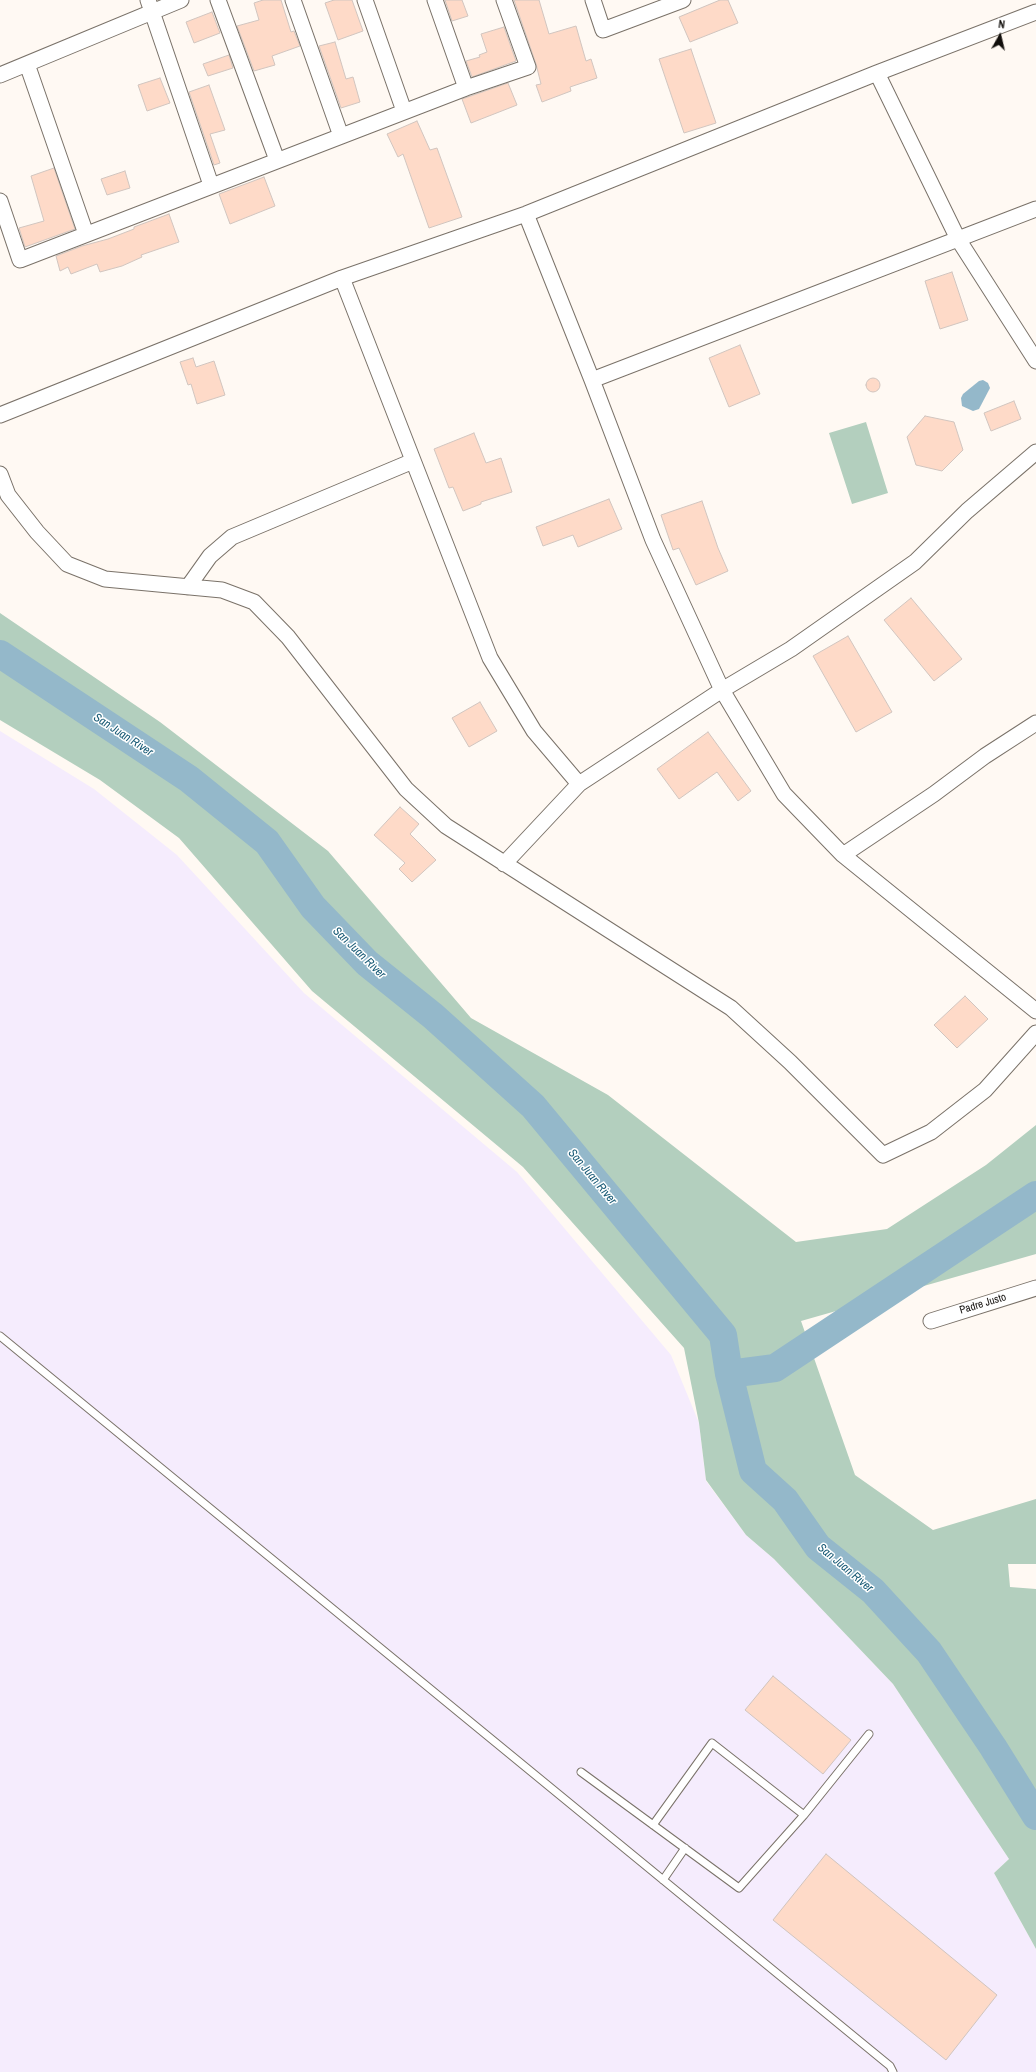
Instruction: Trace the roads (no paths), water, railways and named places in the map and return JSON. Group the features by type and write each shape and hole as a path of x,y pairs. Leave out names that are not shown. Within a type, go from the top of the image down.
{"street":[{"path":"0,75 27,64 150,6 181,0"},
{"path":"218,0 277,160"},
{"path":"293,0 341,136"},
{"path":"364,0 404,111"},
{"path":"435,0 466,88"},
{"path":"0,201 20,260 404,111 528,67 504,0"},
{"path":"593,0 603,30 683,0"},
{"path":"150,6 211,185"},
{"path":"0,415 342,278 526,214 877,73 1036,12"},
{"path":"27,64 86,234"},
{"path":"877,73 958,239 1036,361"},
{"path":"592,380 1036,209"},
{"path":"526,214 592,380 653,540 722,690 784,794 843,855 1036,1011"},
{"path":"342,278 490,658 534,731 579,784"},
{"path":"504,864 579,784 722,690 791,649 915,562 967,511 1036,452"},
{"path":"188,587 210,556 232,537 413,461"},
{"path":"0,474 8,495 37,532 67,564 105,579 222,590 254,602 288,637 406,789 446,826 731,1008 790,1062 883,1155 930,1132 985,1090 1036,1033"},
{"path":"843,855 934,794 985,756 1036,723"},
{"name":"Padre Justo","path":"931,1321 1036,1288"}],"lane":[{"path":"0,1336 890,2066 893,2072"},
{"path":"581,1772 739,1888 804,1815 869,1734"},
{"path":"653,1825 712,1743 804,1815"},
{"path":"663,1880 685,1848"}],"water":[{"path":"983,380 988,383 990,388 979,409 973,411 962,406 961,398 963,394 979,381"}],"waterway":[{"name":"San Juan River","path":"0,654 189,779 267,842 313,907 367,963 433,1016 533,1106 723,1335 729,1374 753,1471 785,1500 818,1547 873,1591 929,1652 993,1747 1036,1816"},
{"path":"729,1374 775,1368 1036,1195"}]}
